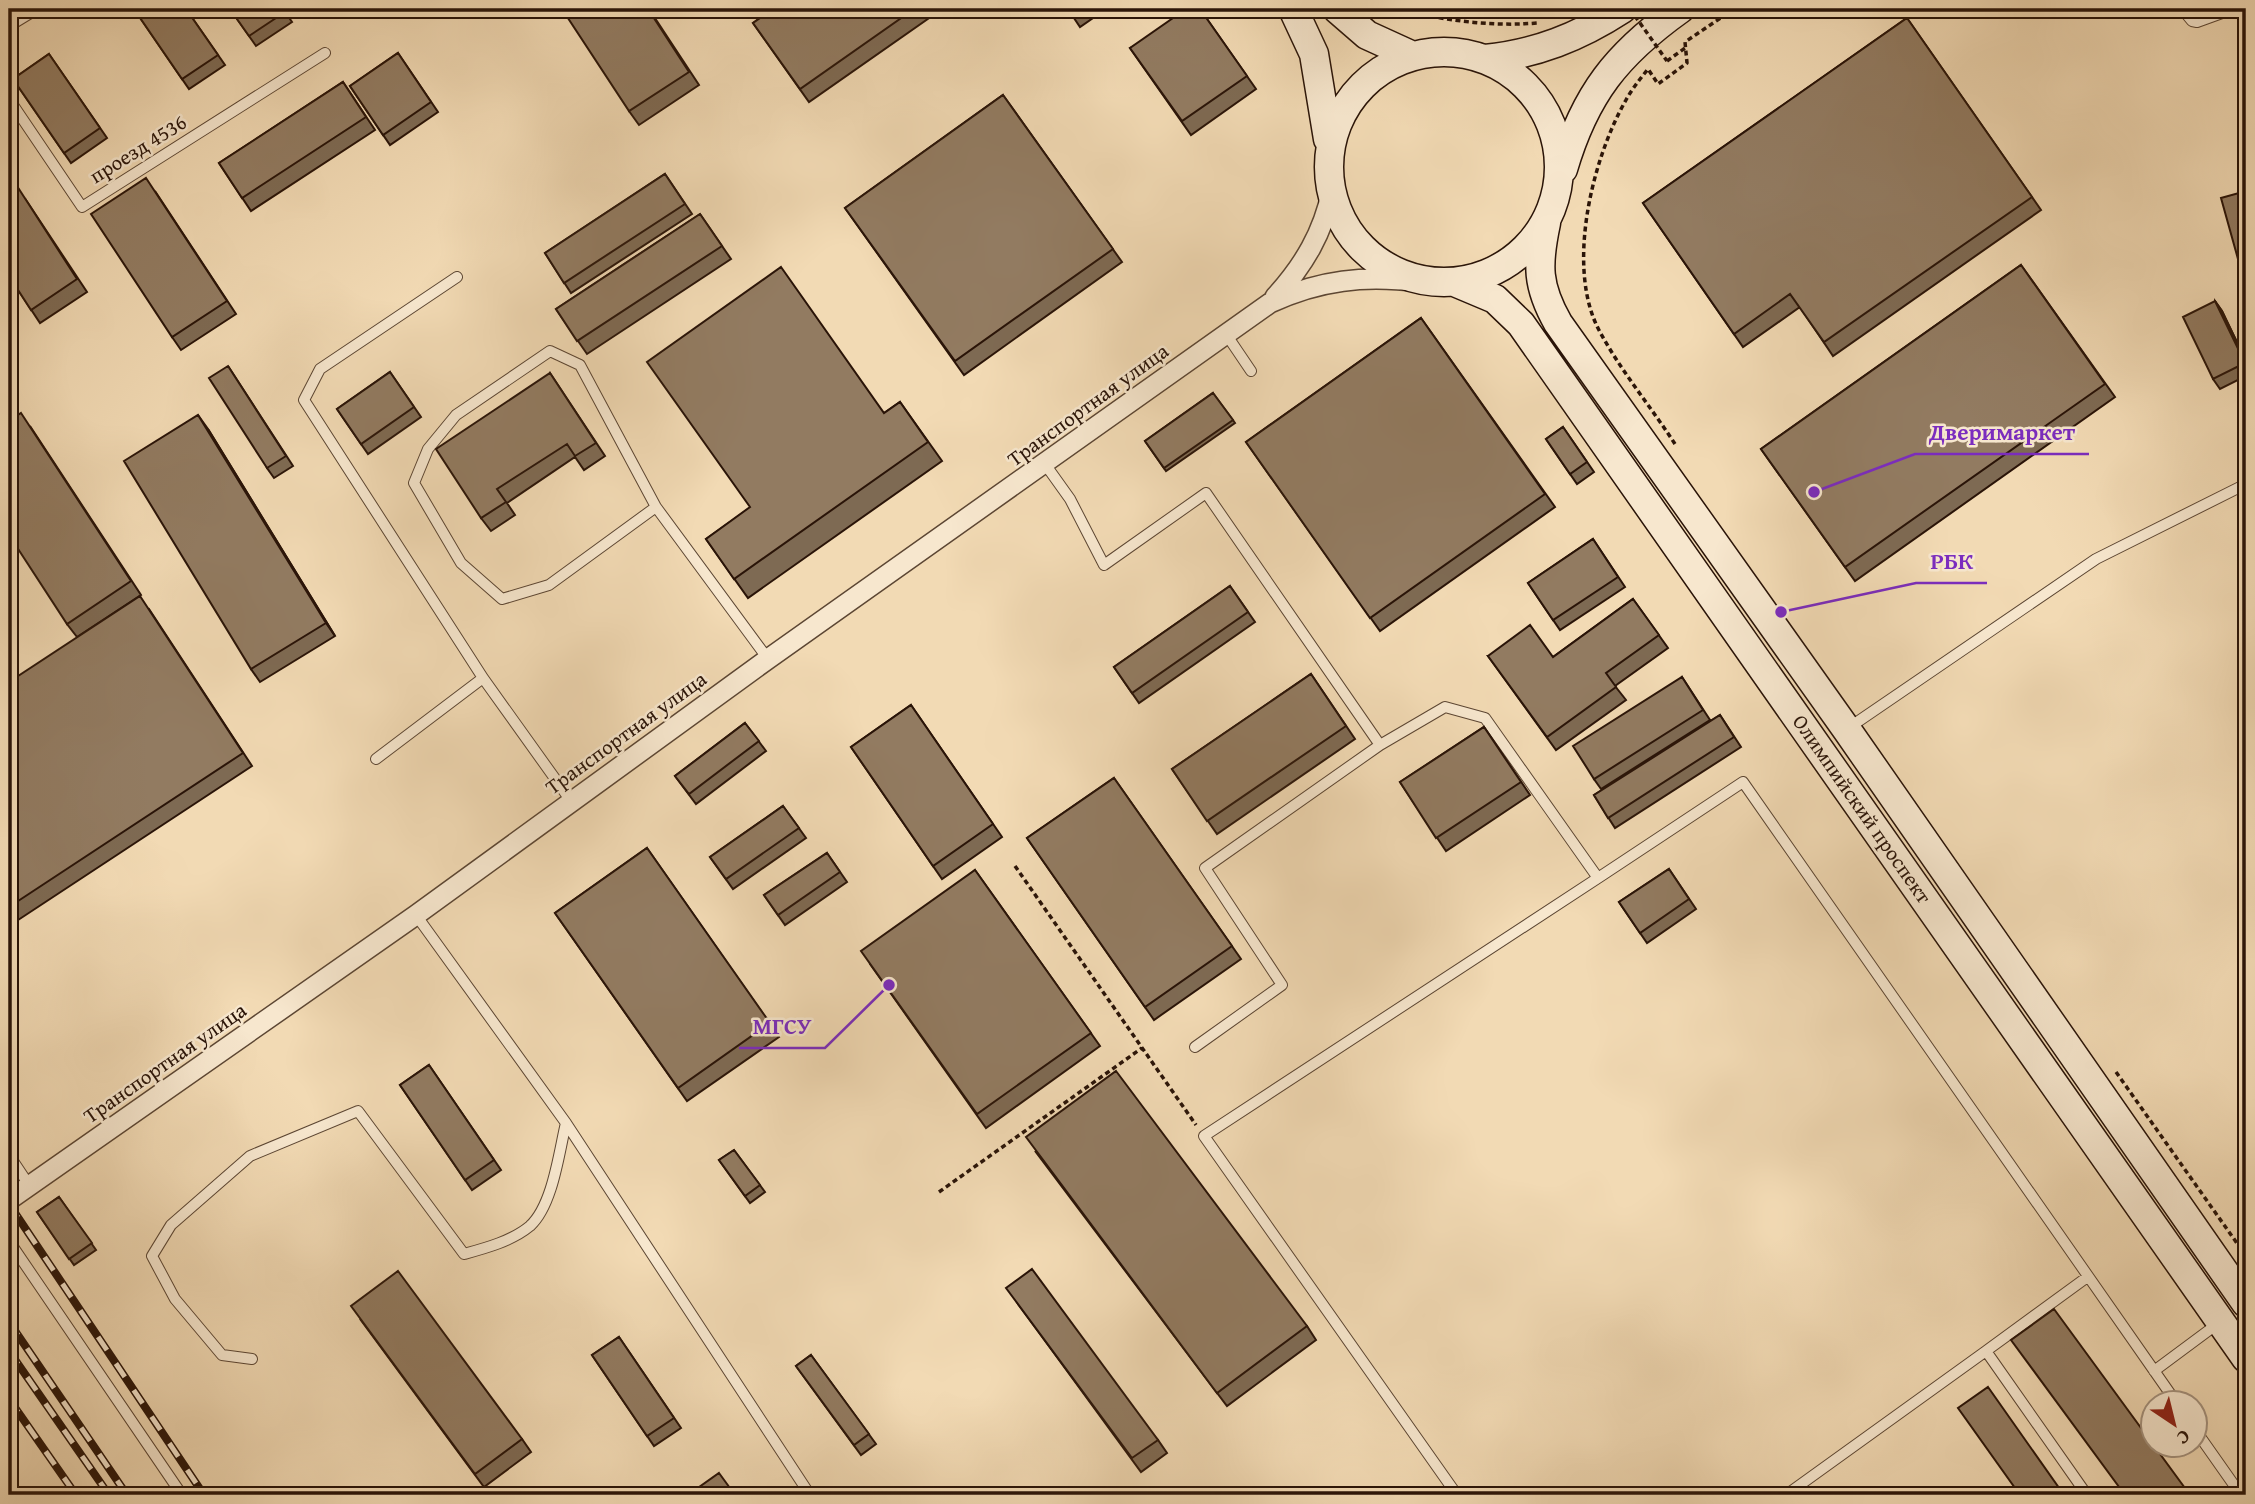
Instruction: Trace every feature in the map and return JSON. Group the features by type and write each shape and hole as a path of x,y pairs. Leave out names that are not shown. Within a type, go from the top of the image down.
{"main road":[{"path":"1293,9 1314,54 1328,146 1327,164 1332,190 1341,212 1362,243 1387,268 1419,282 1457,283 1508,261 1524,250 1546,223 1582,115 1616,63 1633,44 1680,9"},
{"path":"1337,9 1367,35 1413,56"},
{"path":"1485,59 1541,50 1597,25 1622,9"},
{"path":"1328,146 1337,118 1360,88 1376,75 1413,56 1435,51 1453,51 1485,59 1510,75 1536,100 1555,134 1561,175"},
{"name":"Олимпийский проспект","path":"1546,223 1539,272 1546,303 1558,323 1847,730 2246,1303"},
{"name":"Олимпийский проспект","path":"1457,283 1495,299 1521,324 2246,1358"}],"street":[{"name":"Транспортная улица","path":"1270,303 1303,264 1315,243 1332,190"},
{"name":"Транспортная улица","path":"9,1200 416,915 768,659 1270,303 1316,284 1346,279 1378,277 1419,282"}],"lane":[{"path":"9,26 37,9"},
{"path":"2182,9 2192,21 2197,22 2233,9"},
{"name":"проезд 4536","path":"9,99 82,207 325,53"},
{"path":"457,277 320,369 304,400 483,678 571,801"},
{"path":"1226,334 1251,371"},
{"path":"656,507 549,585 502,599 461,563 414,483 428,449 456,415 550,351 580,365 656,507 768,659"},
{"path":"1045,464 1070,499 1104,565 1206,493 1380,746"},
{"path":"1847,730 2096,559 2246,484"},
{"path":"376,759 483,678"},
{"path":"1195,1047 1282,985 1205,868 1380,746 1445,706 1485,718 1598,878"},
{"path":"1457,1495 1204,1136 1743,782 2166,1388"},
{"path":"416,915 566,1123 810,1495"},
{"path":"252,1359 222,1355 175,1298 152,1256 170,1225 250,1156 358,1111 464,1254 496,1245 531,1225 551,1188 566,1123"},
{"path":"9,1155 29,1185"},
{"path":"9,1241 182,1495"},
{"path":"1786,1495 2087,1278"},
{"path":"2154,1371 2220,1322"},
{"path":"1986,1351 2087,1495"},
{"path":"2210,1451 2241,1495"}],"path":[{"path":"1397,9 1444,20 1508,25 1541,22"},
{"path":"1630,9 1667,61 1686,47"},
{"path":"1606,145 1626,99 1648,69 1658,84 1687,63 1685,42 1734,9"},
{"path":"1015,866 1204,1136"},
{"path":"939,1192 1142,1048"}],"building":[{"path":"134,9 186,9 218,55 182,79"},
{"path":"230,9 283,9 285,12 249,36"},
{"path":"562,9 648,9 689,72 629,111"},
{"path":"773,9 914,9 800,89 753,23"},
{"path":"1068,9 1085,9 1073,17"},
{"path":"1186,9 1200,9 1247,76 1182,121 1130,48"},
{"path":"1907,18 2032,197 1824,342 1790,294 1734,334 1643,203"},
{"path":"398,53 431,102 383,135 350,86"},
{"path":"49,54 100,128 64,153 13,79"},
{"path":"343,82 366,117 242,198 219,163"},
{"path":"1003,95 1113,249 955,361 845,208"},
{"path":"665,174 685,204 564,283 545,253"},
{"path":"146,178 227,301 172,337 91,214"},
{"path":"17,186 77,279 31,310 9,276 9,192"},
{"path":"2246,191 2246,257 2238,259 2221,198"},
{"path":"700,214 722,246 577,341 556,309"},
{"path":"2021,265 2105,384 1845,567 1761,449"},
{"path":"781,267 884,413 900,402 928,442 734,579 706,539 750,507 647,362"},
{"path":"2215,301 2245,363 2213,379 2183,317"},
{"path":"1421,318 1545,494 1370,618 1246,442"},
{"path":"228,366 286,456 267,468 209,378"},
{"path":"390,372 414,407 361,444 337,409"},
{"path":"550,373 596,443 575,456 567,444 497,489 506,502 481,518 436,449"},
{"path":"1213,393 1233,420 1164,468 1145,441"},
{"path":"21,413 131,581 67,624 9,535 9,421"},
{"path":"198,415 326,623 251,669 124,461"},
{"path":"1563,427 1587,462 1570,474 1546,439"},
{"path":"1593,539 1618,577 1553,620 1528,583"},
{"path":"1230,586 1248,612 1132,693 1114,667"},
{"path":"140,596 243,753 9,907 9,682"},
{"path":"1633,599 1659,635 1606,673 1616,687 1547,737 1488,656 1530,625 1553,657"},
{"path":"1311,674 1346,726 1207,821 1172,769"},
{"path":"1682,677 1703,710 1594,779 1573,746"},
{"path":"911,705 993,824 933,866 851,747"},
{"path":"1720,715 1734,737 1608,818 1594,795"},
{"path":"745,723 759,741 689,794 675,776"},
{"path":"1484,727 1521,782 1436,838 1400,782"},
{"path":"1114,778 1232,946 1145,1007 1027,838"},
{"path":"783,806 799,828 726,879 710,857"},
{"path":"647,848 770,1023 678,1088 555,913"},
{"path":"827,853 840,872 778,915 764,895"},
{"path":"1669,869 1689,899 1640,933 1619,902"},
{"path":"975,870 1091,1033 977,1114 861,951"},
{"path":"429,1065 494,1160 465,1180 400,1085"},
{"path":"1116,1071 1307,1326 1217,1393 1026,1137"},
{"path":"734,1150 760,1185 745,1196 719,1160"},
{"path":"59,1197 92,1243 69,1259 37,1212"},
{"path":"1032,1269 1158,1440 1132,1458 1006,1288"},
{"path":"398,1271 522,1439 475,1474 351,1306"},
{"path":"2054,1309 2140,1427 2140,1458 2163,1458 2190,1495 2125,1495 2011,1340"},
{"path":"619,1337 674,1418 647,1436 592,1355"},
{"path":"811,1355 869,1434 854,1445 796,1366"},
{"path":"1988,1387 2064,1495 2020,1495 1958,1408"},
{"path":"719,1473 735,1495 699,1495 695,1490"}],"railway":[{"path":"9,1204 204,1495"},
{"path":"9,1322 127,1495"},
{"path":"9,1351 109,1495"},
{"path":"9,1399 76,1495"}],"place":[{"name":"Дверимаркет","path":"1814,492"},
{"name":"РБК","path":"1781,612"},
{"name":"МГСУ","path":"889,985"}]}
